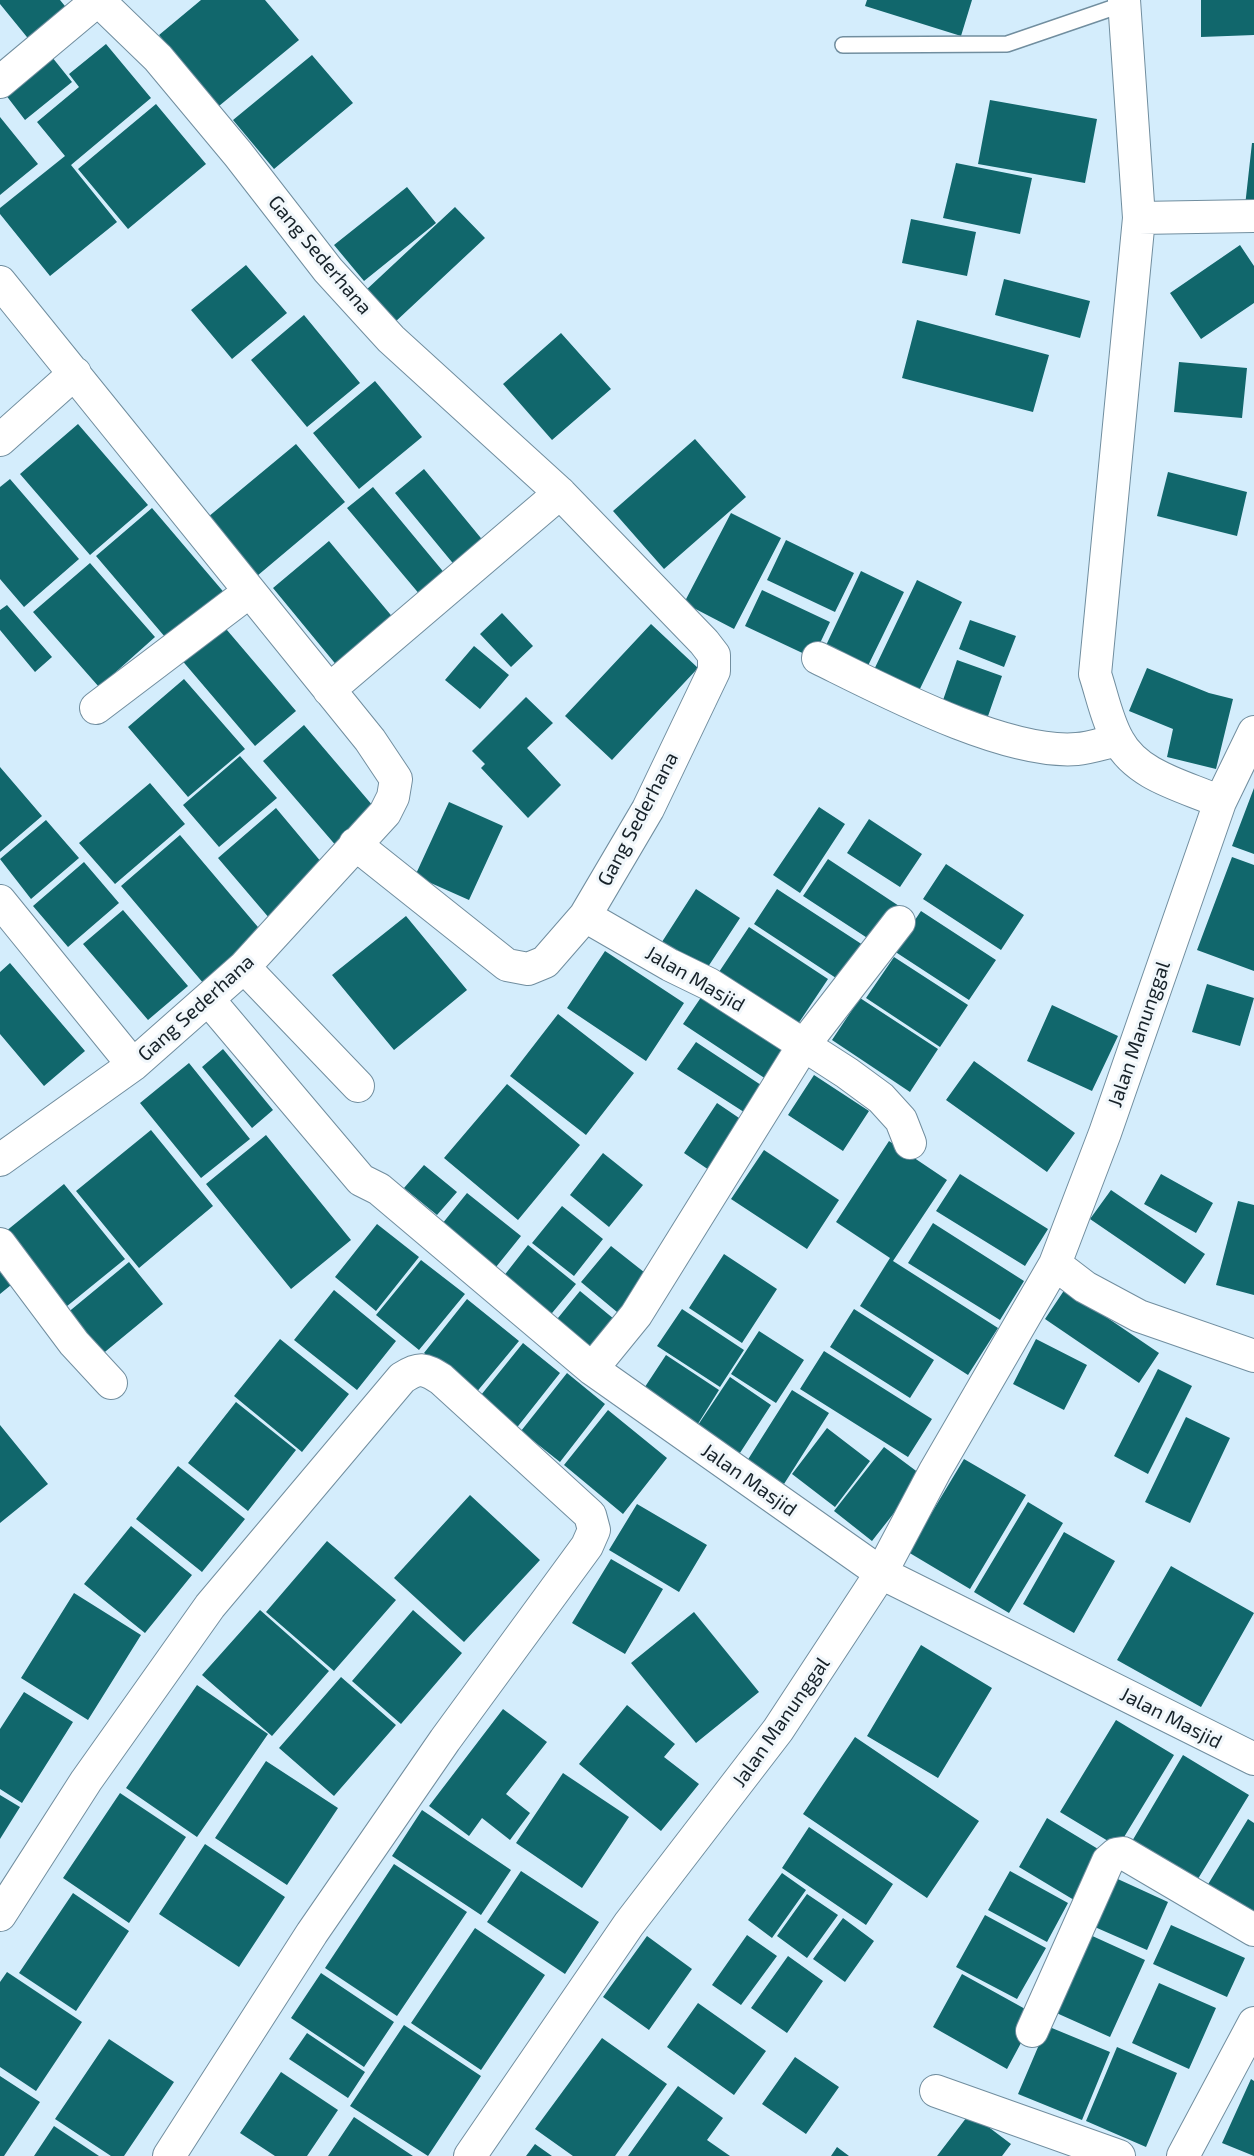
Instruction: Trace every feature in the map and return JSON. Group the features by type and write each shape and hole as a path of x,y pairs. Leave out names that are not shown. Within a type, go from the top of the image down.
{"street":[{"name":"Gang Sederhana","path":"0,82 98,0 158,58 238,154 328,270 391,339 560,493 714,655 714,671 648,809 585,916 545,962 528,969 507,965 356,844"},
{"path":"1124,2 1139,218 1095,674 1118,740 1131,757 1156,776 1220,802"},
{"path":"1139,218 1254,216"},
{"name":"Gang Sederhana","path":"0,282 370,740 396,779 393,797 385,813 244,967 133,1065 0,1160"},
{"path":"0,440 75,373"},
{"path":"330,690 560,493"},
{"path":"96,708 249,592"},
{"path":"818,658 987,734 1034,745 1076,749 1118,740"},
{"name":"Jalan Manunggal","path":"470,2156 629,1924 778,1730 881,1573 935,1471 1055,1264 1105,1133 1220,802 1254,732"},
{"name":"Gang Sederhana","path":"0,902 133,1065"},
{"name":"Jalan Masjid","path":"585,916 670,965 709,984 881,1098 901,1120 910,1143"},
{"path":"592,1369 636,1315 803,1046 899,922"},
{"path":"244,967 358,1086"},
{"name":"Jalan Masjid","path":"208,999 360,1180 379,1190 592,1369 881,1573 1254,1759"},
{"path":"0,1244 74,1343 111,1383"},
{"path":"1055,1264 1085,1287 1139,1316 1254,1356"},
{"path":"0,1916 86,1781 210,1606 402,1378 416,1368 426,1370 441,1379 590,1515 594,1530 587,1546 445,1740 312,1933 169,2156"},
{"path":"1032,2031 1108,1861 1116,1854 1123,1853 1254,1930"},
{"path":"1183,2156 1254,2023"},
{"path":"936,2091 1119,2156"}],"lane":[{"path":"843,45 1007,45 1124,2"}],"building":[{"path":"0,0 60,0 69,11 31,42 0,4"},
{"path":"201,0 265,0 299,40 219,106 159,35"},
{"path":"867,0 972,0 961,36 865,6"},
{"path":"1201,0 1254,0 1254,35 1201,37"},
{"path":"106,44 151,98 71,165 117,222 50,276 0,214 0,208 65,156 37,122 79,87 69,74"},
{"path":"48,52 72,82 25,120 2,90"},
{"path":"312,55 353,103 274,169 233,120"},
{"path":"990,100 1097,119 1085,183 978,164"},
{"path":"156,104 206,164 128,229 78,169"},
{"path":"0,117 38,164 0,195"},
{"path":"1252,143 1254,143 1254,207 1245,206"},
{"path":"956,163 1032,178 1020,234 943,218"},
{"path":"407,187 436,223 364,281 334,245"},
{"path":"455,207 485,238 394,323 365,291"},
{"path":"911,219 976,232 967,276 902,263"},
{"path":"1240,245 1254,266 1254,303 1201,339 1170,293"},
{"path":"246,265 287,313 232,359 191,310"},
{"path":"1004,279 1090,301 1080,338 995,315"},
{"path":"304,315 360,383 307,427 251,360"},
{"path":"917,320 1049,355 1033,412 902,378"},
{"path":"561,333 611,389 552,440 503,384"},
{"path":"1179,362 1247,368 1242,418 1174,412"},
{"path":"375,381 422,437 359,489 313,433"},
{"path":"78,424 148,505 90,555 20,474"},
{"path":"695,439 746,497 664,569 613,511"},
{"path":"296,444 345,502 257,576 208,517"},
{"path":"424,469 485,543 456,567 395,493"},
{"path":"1168,472 1247,492 1237,536 1157,516"},
{"path":"10,479 79,559 24,607 0,579 0,487"},
{"path":"373,487 451,581 426,602 347,508"},
{"path":"152,508 227,596 171,644 96,556"},
{"path":"731,513 781,538 734,629 684,603"},
{"path":"786,540 854,573 835,612 767,580"},
{"path":"329,541 395,620 338,667 273,588"},
{"path":"90,563 155,637 99,687 33,612"},
{"path":"861,571 904,592 863,676 821,656"},
{"path":"917,580 962,602 916,697 871,676"},
{"path":"762,590 830,622 813,658 745,626"},
{"path":"7,605 52,657 35,672 0,630 0,610"},
{"path":"502,613 533,646 511,667 480,634"},
{"path":"970,620 1016,636 1004,667 959,649"},
{"path":"221,623 296,711 255,746 180,658"},
{"path":"651,624 698,668 612,760 565,716"},
{"path":"474,646 509,675 480,709 445,680"},
{"path":"957,660 1002,676 987,719 942,703"},
{"path":"1147,668 1209,693 1233,699 1216,769 1167,757 1173,729 1129,711"},
{"path":"184,679 245,749 188,797 128,727"},
{"path":"526,697 553,723 527,748 561,785 528,818 481,768 485,764 472,751"},
{"path":"304,725 379,813 338,848 263,761"},
{"path":"240,756 277,798 219,847 183,805"},
{"path":"0,767 42,816 0,852"},
{"path":"150,783 185,824 115,884 79,843"},
{"path":"1254,788 1254,854 1232,846"},
{"path":"449,802 503,826 469,900 415,876"},
{"path":"819,807 845,824 800,893 773,875"},
{"path":"276,808 327,869 270,919 218,858"},
{"path":"869,819 922,854 900,887 847,853"},
{"path":"46,820 79,858 31,899 0,859"},
{"path":"180,835 263,933 204,984 121,886"},
{"path":"1232,857 1254,865 1254,971 1197,950"},
{"path":"828,859 899,906 875,943 803,896"},
{"path":"84,862 119,903 68,947 33,906"},
{"path":"946,864 1024,915 1001,950 923,899"},
{"path":"696,889 740,918 704,973 660,945"},
{"path":"777,889 863,945 839,980 754,924"},
{"path":"123,910 188,986 148,1020 83,944"},
{"path":"921,911 996,960 969,1000 894,951"},
{"path":"406,916 467,990 394,1050 332,975"},
{"path":"749,927 828,979 796,1027 717,975"},
{"path":"605,951 684,1003 646,1061 567,1008"},
{"path":"894,957 968,1005 940,1047 866,998"},
{"path":"10,963 85,1051 44,1086 0,1034 0,972"},
{"path":"1207,984 1254,998 1240,1046 1192,1032"},
{"path":"708,987 790,1042 766,1079 683,1024"},
{"path":"860,998 938,1049 910,1092 832,1040"},
{"path":"1052,1005 1118,1036 1092,1091 1027,1061"},
{"path":"558,1014 634,1073 586,1135 510,1076"},
{"path":"696,1042 764,1087 747,1114 677,1069"},
{"path":"223,1049 273,1110 252,1128 202,1067"},
{"path":"974,1061 1075,1133 1047,1172 946,1100"},
{"path":"189,1063 250,1139 201,1178 140,1103"},
{"path":"814,1075 869,1111 843,1151 788,1115"},
{"path":"507,1084 580,1145 518,1220 444,1158"},
{"path":"717,1103 742,1120 709,1170 684,1153"},
{"path":"151,1130 213,1206 139,1268 76,1191"},
{"path":"266,1135 351,1240 291,1289 206,1184"},
{"path":"889,1141 947,1180 893,1261 998,1328 968,1375 860,1306 890,1258 836,1222"},
{"path":"764,1150 839,1200 807,1249 731,1199"},
{"path":"603,1153 643,1185 609,1227 570,1195"},
{"path":"424,1165 457,1192 437,1215 404,1188"},
{"path":"960,1174 1048,1229 1025,1266 936,1211"},
{"path":"1161,1174 1213,1203 1196,1233 1144,1204"},
{"path":"64,1184 125,1259 61,1311 0,1236"},
{"path":"1111,1190 1205,1254 1185,1284 1090,1219"},
{"path":"467,1193 521,1236 492,1272 438,1229"},
{"path":"1238,1201 1254,1205 1254,1295 1216,1285"},
{"path":"562,1206 603,1239 574,1276 532,1243"},
{"path":"933,1223 1024,1281 1000,1320 908,1263"},
{"path":"377,1224 419,1257 376,1311 335,1277"},
{"path":"528,1245 576,1284 543,1324 496,1286"},
{"path":"611,1246 654,1280 623,1317 581,1282"},
{"path":"724,1254 777,1289 742,1343 689,1308"},
{"path":"421,1260 465,1294 419,1350 376,1315"},
{"path":"129,1262 163,1304 100,1356 66,1314"},
{"path":"0,1272 11,1285 0,1294"},
{"path":"1065,1289 1159,1353 1139,1383 1045,1319"},
{"path":"334,1290 396,1341 357,1390 294,1340"},
{"path":"580,1291 614,1319 584,1357 549,1329"},
{"path":"467,1299 519,1341 475,1394 424,1353"},
{"path":"682,1309 744,1350 720,1387 657,1346"},
{"path":"854,1309 934,1360 910,1398 830,1347"},
{"path":"759,1331 804,1360 776,1403 731,1374"},
{"path":"280,1339 349,1394 302,1452 234,1396"},
{"path":"1036,1339 1087,1365 1064,1410 1013,1384"},
{"path":"523,1343 560,1373 515,1430 477,1400"},
{"path":"824,1351 932,1419 908,1457 800,1389"},
{"path":"666,1355 719,1390 691,1435 637,1399"},
{"path":"1158,1369 1192,1386 1148,1474 1114,1456"},
{"path":"567,1373 605,1404 560,1462 521,1431"},
{"path":"730,1377 771,1405 738,1456 696,1428"},
{"path":"792,1390 829,1413 784,1484 747,1461"},
{"path":"236,1402 296,1450 248,1511 188,1463"},
{"path":"608,1410 667,1458 623,1514 564,1465"},
{"path":"1186,1417 1230,1438 1190,1523 1145,1502"},
{"path":"0,1425 48,1484 0,1523"},
{"path":"827,1428 870,1461 835,1507 792,1474"},
{"path":"884,1447 923,1476 872,1541 834,1511"},
{"path":"964,1459 1026,1495 970,1589 908,1552"},
{"path":"178,1466 245,1519 202,1572 136,1519"},
{"path":"470,1495 540,1560 464,1642 394,1578"},
{"path":"1028,1502 1063,1523 1009,1613 974,1592"},
{"path":"637,1504 707,1545 679,1592 609,1550"},
{"path":"131,1526 192,1575 145,1633 84,1584"},
{"path":"1064,1532 1115,1561 1074,1633 1023,1604"},
{"path":"327,1541 396,1600 334,1671 266,1612"},
{"path":"611,1559 663,1589 625,1654 572,1623"},
{"path":"1171,1566 1254,1613 1201,1707 1117,1660"},
{"path":"74,1593 141,1635 88,1720 21,1678"},
{"path":"260,1610 329,1671 272,1736 202,1675"},
{"path":"413,1610 462,1653 401,1724 352,1681"},
{"path":"694,1612 759,1692 696,1743 631,1663"},
{"path":"921,1645 992,1688 938,1778 867,1736"},
{"path":"341,1677 396,1725 334,1796 279,1748"},
{"path":"197,1685 268,1734 197,1837 126,1788"},
{"path":"24,1692 73,1722 22,1803 0,1789 0,1729"},
{"path":"627,1705 675,1744 664,1757 699,1784 661,1831 579,1764"},
{"path":"503,1709 547,1742 506,1794 530,1813 510,1840 482,1818 469,1836 429,1806"},
{"path":"1116,1720 1174,1755 1118,1847 1060,1812"},
{"path":"855,1737 979,1821 927,1898 803,1814"},
{"path":"1183,1755 1249,1795 1193,1887 1128,1848"},
{"path":"266,1761 338,1808 287,1885 215,1838"},
{"path":"563,1773 629,1817 582,1888 516,1843"},
{"path":"120,1793 186,1837 129,1923 63,1878"},
{"path":"0,1795 20,1807 0,1839"},
{"path":"422,1810 511,1870 481,1915 392,1856"},
{"path":"1047,1818 1103,1852 1074,1900 1019,1867"},
{"path":"1248,1819 1254,1823 1254,1915 1207,1886"},
{"path":"809,1827 893,1884 866,1925 782,1868"},
{"path":"205,1844 285,1897 239,1967 159,1914"},
{"path":"394,1864 467,1912 397,2016 325,1968"},
{"path":"521,1871 599,1922 565,1974 487,1922"},
{"path":"1010,1871 1068,1903 1047,1942 988,1910"},
{"path":"782,1873 806,1890 772,1938 748,1920"},
{"path":"1109,1875 1168,1902 1147,1950 1088,1924"},
{"path":"73,1893 129,1931 76,2011 19,1973"},
{"path":"807,1894 838,1915 807,1958 777,1936"},
{"path":"985,1915 1046,1948 1017,1999 956,1967"},
{"path":"843,1918 874,1941 845,1982 813,1959"},
{"path":"1171,1925 1245,1958 1227,1997 1153,1964"},
{"path":"475,1928 545,1975 481,2070 411,2023"},
{"path":"1088,1934 1145,1960 1110,2037 1052,2011"},
{"path":"747,1935 777,1956 741,2005 712,1985"},
{"path":"647,1936 692,1969 649,2030 603,1997"},
{"path":"788,1956 823,1981 787,2033 751,2008"},
{"path":"7,1972 82,2022 36,2091 0,2067 0,1982"},
{"path":"321,1973 394,2022 364,2067 291,2018"},
{"path":"962,1974 1036,2015 1007,2069 933,2027"},
{"path":"1159,1983 1216,2008 1189,2069 1132,2043"},
{"path":"698,2003 766,2051 734,2095 667,2047"},
{"path":"404,2025 481,2076 428,2156 350,2106"},
{"path":"1047,2026 1110,2052 1082,2120 1018,2094"},
{"path":"307,2033 365,2072 348,2098 289,2059"},
{"path":"602,2038 667,2084 615,2156 573,2156 535,2129"},
{"path":"109,2039 174,2082 124,2156 111,2156 55,2119"},
{"path":"1117,2047 1177,2073 1146,2147 1086,2121"},
{"path":"795,2057 839,2087 806,2134 762,2104"},
{"path":"281,2072 338,2110 307,2156 275,2156 240,2133"},
{"path":"0,2076 40,2102 4,2156 0,2156"},
{"path":"1251,2079 1254,2081 1254,2156 1222,2143"},
{"path":"678,2086 723,2118 707,2140 730,2156 628,2156"},
{"path":"970,2113 1011,2144 1002,2156 937,2156"},
{"path":"354,2117 413,2156 328,2156"},
{"path":"54,2126 99,2156 34,2156"},
{"path":"535,2144 552,2156 526,2156"},
{"path":"837,2147 849,2156 831,2156"}]}
